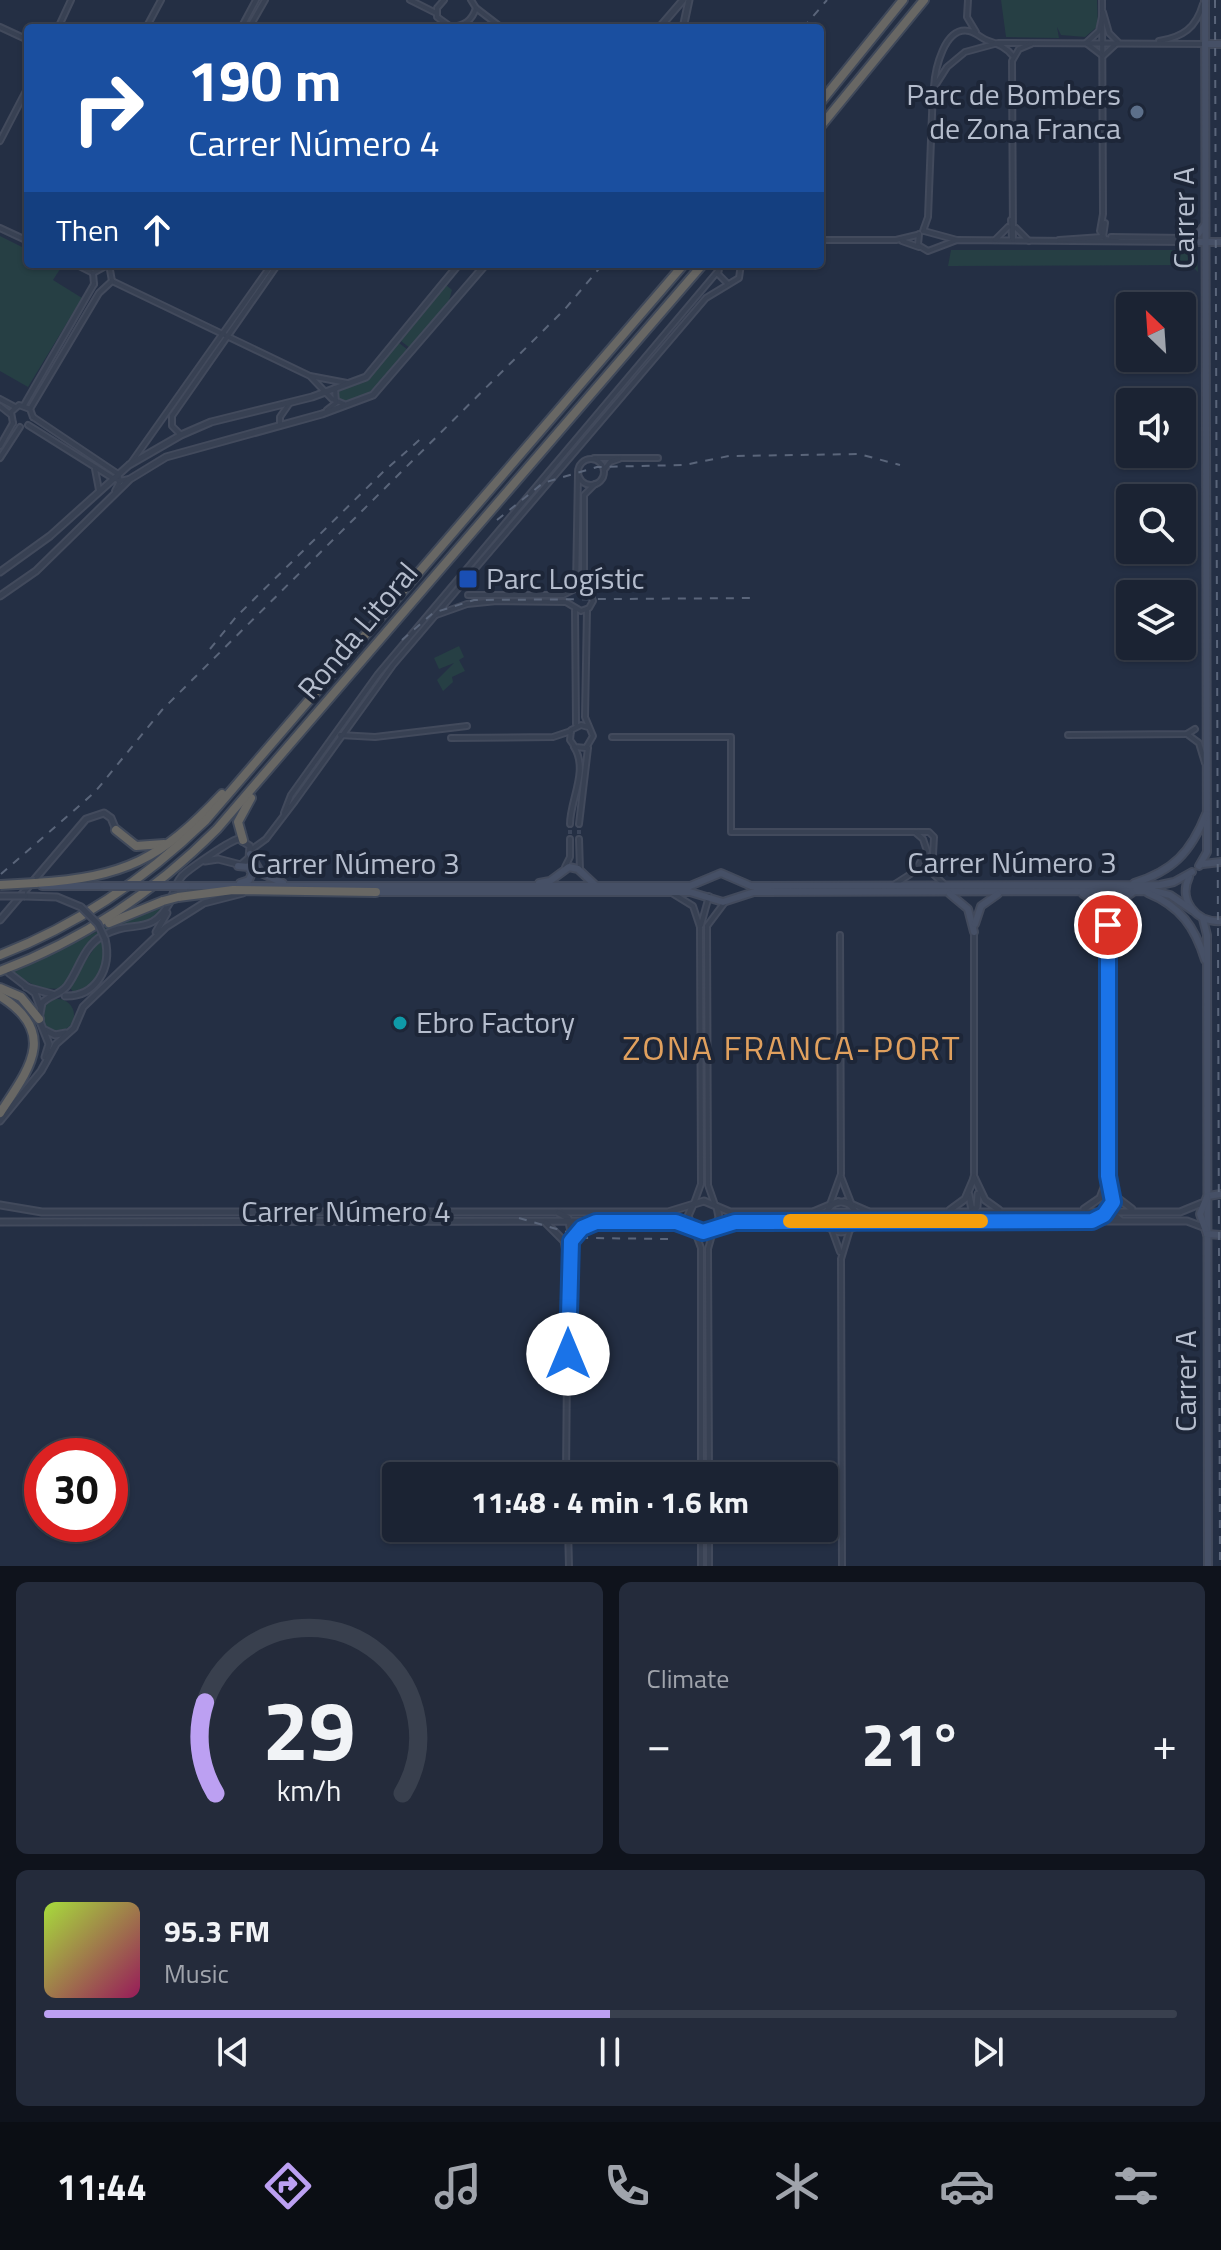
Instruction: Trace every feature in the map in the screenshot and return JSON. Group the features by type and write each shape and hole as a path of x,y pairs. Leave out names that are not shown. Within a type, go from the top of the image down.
{"highway":[{"path":"824,98 903,0"},
{"path":"824,122 926,0"},
{"name":"Ronda Litoral","path":"0,955 93,909 158,864 216,809 681,268"},
{"name":"Ronda Litoral","path":"4,972 114,914 173,871 217,829 700,268"},
{"path":"0,885 76,880 129,869 181,832 218,798 299,712"},
{"path":"244,841 237,828 239,819 279,759"},
{"path":"116,830 131,844 148,847 160,846 181,832"},
{"path":"54,947 170,900 233,890 376,892"},
{"path":"0,988 21,997 39,1019"},
{"path":"0,996 26,1019 35,1048 29,1071 0,1114"}],"main road":[{"name":"Carrer A","path":"1199,866 1207,852 1205,0"},
{"path":"1205,44 1221,44"},
{"path":"1187,241 1198,234 1206,221"},
{"path":"1187,241 1221,242"},
{"path":"1187,241 1206,260"},
{"path":"1130,884 1159,875 1181,860 1192,846 1207,811"},
{"path":"251,852 265,876 294,885"},
{"path":"1192,910 1185,890 1192,872 1199,866 1221,862"},
{"path":"230,886 252,877 250,869 238,866"},
{"path":"527,886 548,882 565,868 581,872 590,883 599,886"},
{"name":"Carrer Número 3","path":"728,900 754,892 1167,884 1192,872"},
{"path":"721,873 734,880 736,890 728,900 709,895 710,880 721,873"},
{"name":"Carrer Número 3","path":"35,884 694,886 710,880"},
{"name":"Carrer Número 3","path":"734,880 751,886 888,885 1003,892 1164,893 1203,919"},
{"path":"946,889 966,905 974,932"},
{"name":"Carrer Número 3","path":"376,892 666,891 709,895"},
{"path":"1076,891 1098,903 1108,923"},
{"path":"974,932 981,906 1003,892"},
{"path":"1108,923 1116,904 1140,892 1170,904 1185,918 1197,936 1207,966"},
{"path":"1207,966 1207,932 1203,919 1221,921"},
{"name":"Carrer A","path":"1207,966 1208,1196 1205,1230 1208,1566"},
{"path":"1221,1194 1208,1196 1202,1203 1205,1230 1221,1235"}],"street":[{"path":"60,24 71,0"},
{"path":"148,24 161,0"},
{"path":"243,24 256,0"},
{"path":"251,24 265,0"},
{"path":"410,0 436,13 445,24"},
{"path":"436,13 444,0"},
{"path":"471,0 476,8 497,24"},
{"path":"663,24 686,0"},
{"path":"683,24 686,0"},
{"path":"968,0 967,17 977,34"},
{"path":"1102,0 1104,236"},
{"path":"1148,42 1174,39 1188,31 1197,21 1205,0"},
{"path":"466,24 476,8"},
{"path":"1103,12 1109,33 1118,42"},
{"path":"1086,43 1099,31 1103,12"},
{"path":"0,27 24,38"},
{"path":"919,247 928,217 928,145 933,89 940,57 949,41 964,30 998,43 1013,56"},
{"path":"1013,241 1013,56 1024,46 1038,42"},
{"path":"1103,56 1118,42"},
{"path":"933,89 959,56 998,43 1205,44"},
{"path":"1086,43 1103,56"},
{"path":"0,141 24,95"},
{"path":"1012,218 1013,241"},
{"path":"1012,218 1029,241"},
{"path":"1089,238 1103,224"},
{"path":"1103,224 1117,238"},
{"path":"995,241 1010,225"},
{"path":"0,228 24,239"},
{"path":"824,240 896,240 921,233 957,240 1057,241 1104,236 1187,241"},
{"path":"936,234 937,246"},
{"path":"1070,243 1104,236 1122,242"},
{"path":"896,240 928,251 957,240"},
{"path":"1057,241 1187,241"},
{"path":"83,268 93,273 105,268"},
{"path":"107,268 112,281 336,389"},
{"path":"181,435 172,426 172,416 269,268"},
{"path":"0,572 50,536 129,465 275,268"},
{"path":"129,465 181,435 225,418 357,382 369,374 398,341 456,268"},
{"path":"0,596 36,571 130,479 166,457 322,414 373,395 483,268"},
{"path":"283,815 288,800 357,702 717,268"},
{"path":"718,268 721,279 730,283"},
{"path":"205,861 238,866 247,861 251,852 292,804 339,735 434,616 709,294 739,278 740,268"},
{"path":"24,405 94,284 93,273"},
{"path":"30,409 103,288 112,281"},
{"path":"94,284 103,288"},
{"path":"310,376 336,403"},
{"path":"326,382 357,382"},
{"path":"336,389 336,403"},
{"path":"0,399 15,407 24,405 30,409 33,417 117,478"},
{"path":"280,425 280,417 291,402"},
{"path":"322,414 336,403 356,403"},
{"path":"0,406 20,427"},
{"path":"10,414 15,407"},
{"path":"0,458 20,427 28,425 33,417"},
{"path":"0,446 13,423"},
{"path":"28,425 94,467 117,478 130,479"},
{"path":"570,824 578,787 578,755 572,744 572,729 578,717 578,618 572,607 573,590 578,578 578,473 581,464 588,460 658,458"},
{"path":"579,824 585,754 593,736 585,717 585,615 593,601 584,578 584,495 608,464 621,459"},
{"path":"588,460 599,462 604,473"},
{"path":"94,467 99,478 99,490"},
{"path":"578,473 585,483 595,484"},
{"path":"112,497 117,478"},
{"path":"463,582 468,595 464,605"},
{"path":"468,595 561,595 589,589"},
{"path":"434,616 464,605 497,601 560,602 572,607 589,608"},
{"path":"317,757 339,735 357,702"},
{"path":"1068,735 1187,734 1206,725"},
{"path":"339,735 347,738 467,726"},
{"path":"553,737 572,729 588,727"},
{"path":"1187,734 1199,743 1207,769"},
{"path":"451,738 553,737 582,749 589,746"},
{"path":"612,737 731,737 731,832 933,834 932,872"},
{"path":"292,804 290,799 303,778"},
{"path":"0,920 88,817 107,814 116,830"},
{"path":"888,885 916,869 925,858 927,846 914,832"},
{"path":"40,1007 44,1000 66,987 96,940 117,929 153,923 163,915 182,876 231,840 256,842 267,836"},
{"path":"565,868 570,857 570,839"},
{"path":"579,839 581,872"},
{"path":"244,841 251,852"},
{"path":"224,846 226,862"},
{"path":"916,869 932,872 946,889"},
{"path":"666,891 693,906 700,932"},
{"path":"0,1121 41,1071 56,1044 71,1031 85,1005 181,915 225,896 376,892"},
{"path":"701,1462 701,1248 688,1218 701,1184 700,932 709,895"},
{"path":"0,896 57,897 81,907 95,920 105,939 107,959 97,983 80,994 56,995 26,987"},
{"path":"141,950 161,926 170,900"},
{"path":"709,1462 708,1249 719,1217 708,1185 707,926 711,917 728,900"},
{"path":"1108,923 1108,1189 1103,1201 1108,1211 1122,1221"},
{"path":"961,1221 973,1212 979,1201 974,1186 974,932"},
{"path":"840,935 841,1174 854,1221 841,1259 842,1566"},
{"path":"0,1114 43,1061 49,1044 39,1019 37,995 4,972"},
{"path":"65,996 76,1003 79,1016"},
{"path":"44,1029 58,1035 71,1031"},
{"path":"841,1174 828,1221 841,1259"},
{"path":"945,1211 963,1201 974,1186"},
{"path":"974,1186 988,1203 1005,1211"},
{"path":"974,1186 969,1200 973,1212 984,1221"},
{"path":"1080,1211 1097,1201 1108,1189"},
{"path":"1108,1189 1124,1205 1138,1211"},
{"path":"692,1207 704,1201 730,1212 811,1212 831,1204 851,1204 870,1212 1187,1211 1202,1203"},
{"path":"831,1204 851,1204"},
{"name":"Carrer Número 4","path":"0,1205 42,1212 668,1212 692,1207"},
{"path":"1092,1221 1108,1211"},
{"path":"554,1212 568,1220"},
{"path":"568,1220 578,1212"},
{"path":"566,1462 568,1220"},
{"name":"Carrer Número 4","path":"0,1222 568,1220 676,1222 692,1227"},
{"path":"813,1221 841,1233 870,1221"},
{"path":"692,1227 703,1232 735,1222 1187,1221 1205,1230"},
{"path":"542,1222 568,1241"},
{"path":"568,1241 582,1228 596,1222"},
{"path":"568,1542 569,1566"},
{"path":"701,1542 701,1566"},
{"path":"709,1542 709,1566"}],"green space":[{"path":"1001,0 1097,0 1098,26 1085,37 1061,35 1057,27 1059,38 1006,37"},
{"path":"0,236 24,248 24,268 61,268 53,280 82,298 28,387 0,371"},
{"path":"951,250 1189,250 1197,257 1198,272 1191,265 948,266"},
{"path":"446,285 452,290 448,304 410,348 401,341"},
{"path":"399,343 408,350 378,385 350,401 338,401 338,392 367,379"},
{"path":"459,646 464,657 459,660 465,671 452,677 453,682 443,691 437,680 454,663 439,669 434,658"},
{"path":"166,903 161,912 146,922 110,930 94,939 60,989 39,988 11,972 143,910"},
{"path":"101,938 104,956 99,972 89,984 73,992 69,986"},
{"path":"58,999 69,1004 74,1015 69,1026 58,1031 47,1026 42,1015 47,1004"}],"tunnel":[{"path":"570,824 570,839"},
{"path":"579,824 579,839"}],"railway":[{"path":"806,24 827,0"},
{"path":"1215,0 1220,1566"},
{"path":"1,874 95,792 162,710 565,309 600,268"},
{"path":"210,649 236,617 382,473 425,435"},
{"path":"497,520 543,483 597,467 684,465 729,456 859,454 900,465"},
{"path":"402,640 433,613 474,600 756,598"},
{"path":"519,1218 587,1238 668,1239"}],"slow traffic":[{"path":"790,1221 981,1221"}],"place":[{"name":"Parc de Bombers de Zona Franca","path":"1137,112"},
{"name":"Parc Logístic","path":"468,579"},
{"name":"Ebro Factory","path":"400,1023"}],"district":[{"name":"ZONA FRANCA-PORT","path":"792,1048"}],"route":[{"path":"568,1354 568,1262 571,1241 582,1228 596,1222 676,1222 703,1232 735,1222 1092,1221 1104,1215 1113,1202 1108,1176 1108,925"}]}
